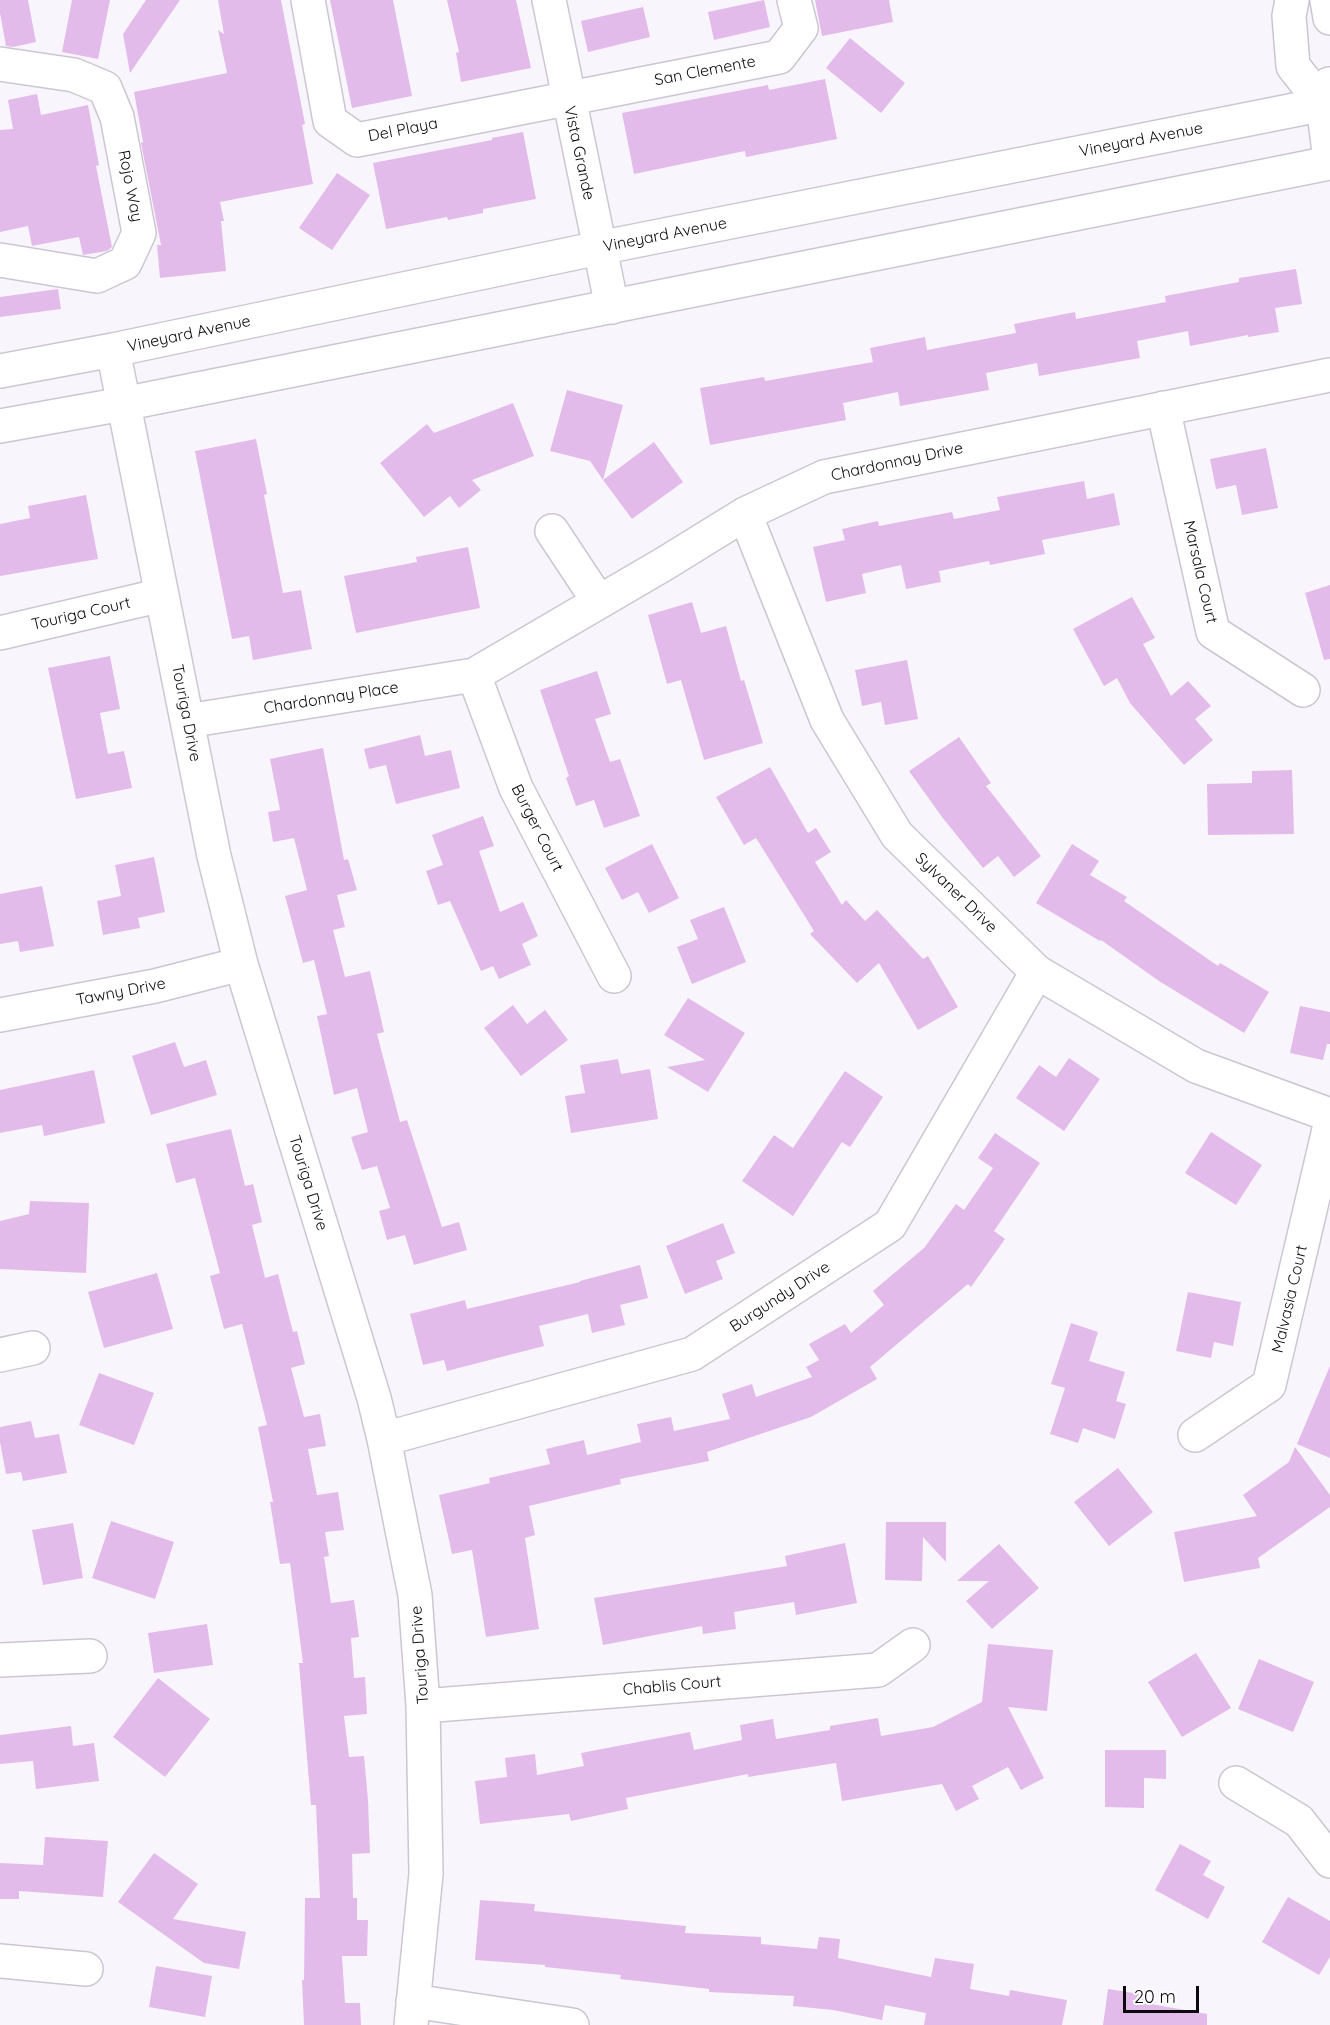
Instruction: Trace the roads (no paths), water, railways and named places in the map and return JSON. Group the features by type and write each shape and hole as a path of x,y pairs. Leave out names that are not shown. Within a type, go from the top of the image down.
{"street":[{"name":"Del Playa","path":"308,0 330,121 357,140 568,98"},
{"name":"Vista Grande","path":"549,0 612,307"},
{"name":"San Clemente","path":"568,98 779,57 801,28 794,0"},
{"path":"0,426 123,404 612,307 1330,162 1328,96 1293,66 1289,16 1292,0"},
{"path":"1327,0 1330,18"},
{"name":"Rojo Way","path":"0,64 74,75 105,88 117,117 139,233 125,262 97,276 0,260"},
{"name":"Vineyard Avenue","path":"0,371 113,350 1328,96"},
{"name":"Touriga Drive","path":"113,350 214,856 241,964 374,1398 415,1595 423,1706 426,1874 412,2013"},
{"name":"Chardonnay Drive","path":"474,675 599,603 745,514 824,477 1330,375"},
{"name":"Marsala Court","path":"1163,408 1213,632 1303,690"},
{"name":"Sylvaner Drive","path":"745,514 827,720 897,835 1037,972 1196,1066 1330,1115"},
{"path":"552,531 599,603"},
{"name":"Touriga Court","path":"0,633 162,595"},
{"name":"Chardonnay Place","path":"188,721 474,675"},
{"name":"Burger Court","path":"474,675 516,788 614,976"},
{"name":"Tawny Drive","path":"0,1015 155,986 241,964"},
{"name":"Burgundy Drive","path":"384,1439 692,1354 890,1225 1037,972"},
{"name":"Malvasia Court","path":"1195,1435 1269,1385 1330,1125"},
{"path":"0,1355 33,1348"},
{"name":"Chablis Court","path":"423,1706 878,1670 913,1645"},
{"path":"0,1660 90,1656"},
{"path":"1236,1783 1299,1821 1330,1861"},
{"path":"0,1961 86,1969"},
{"path":"412,2013 572,2025"}]}
